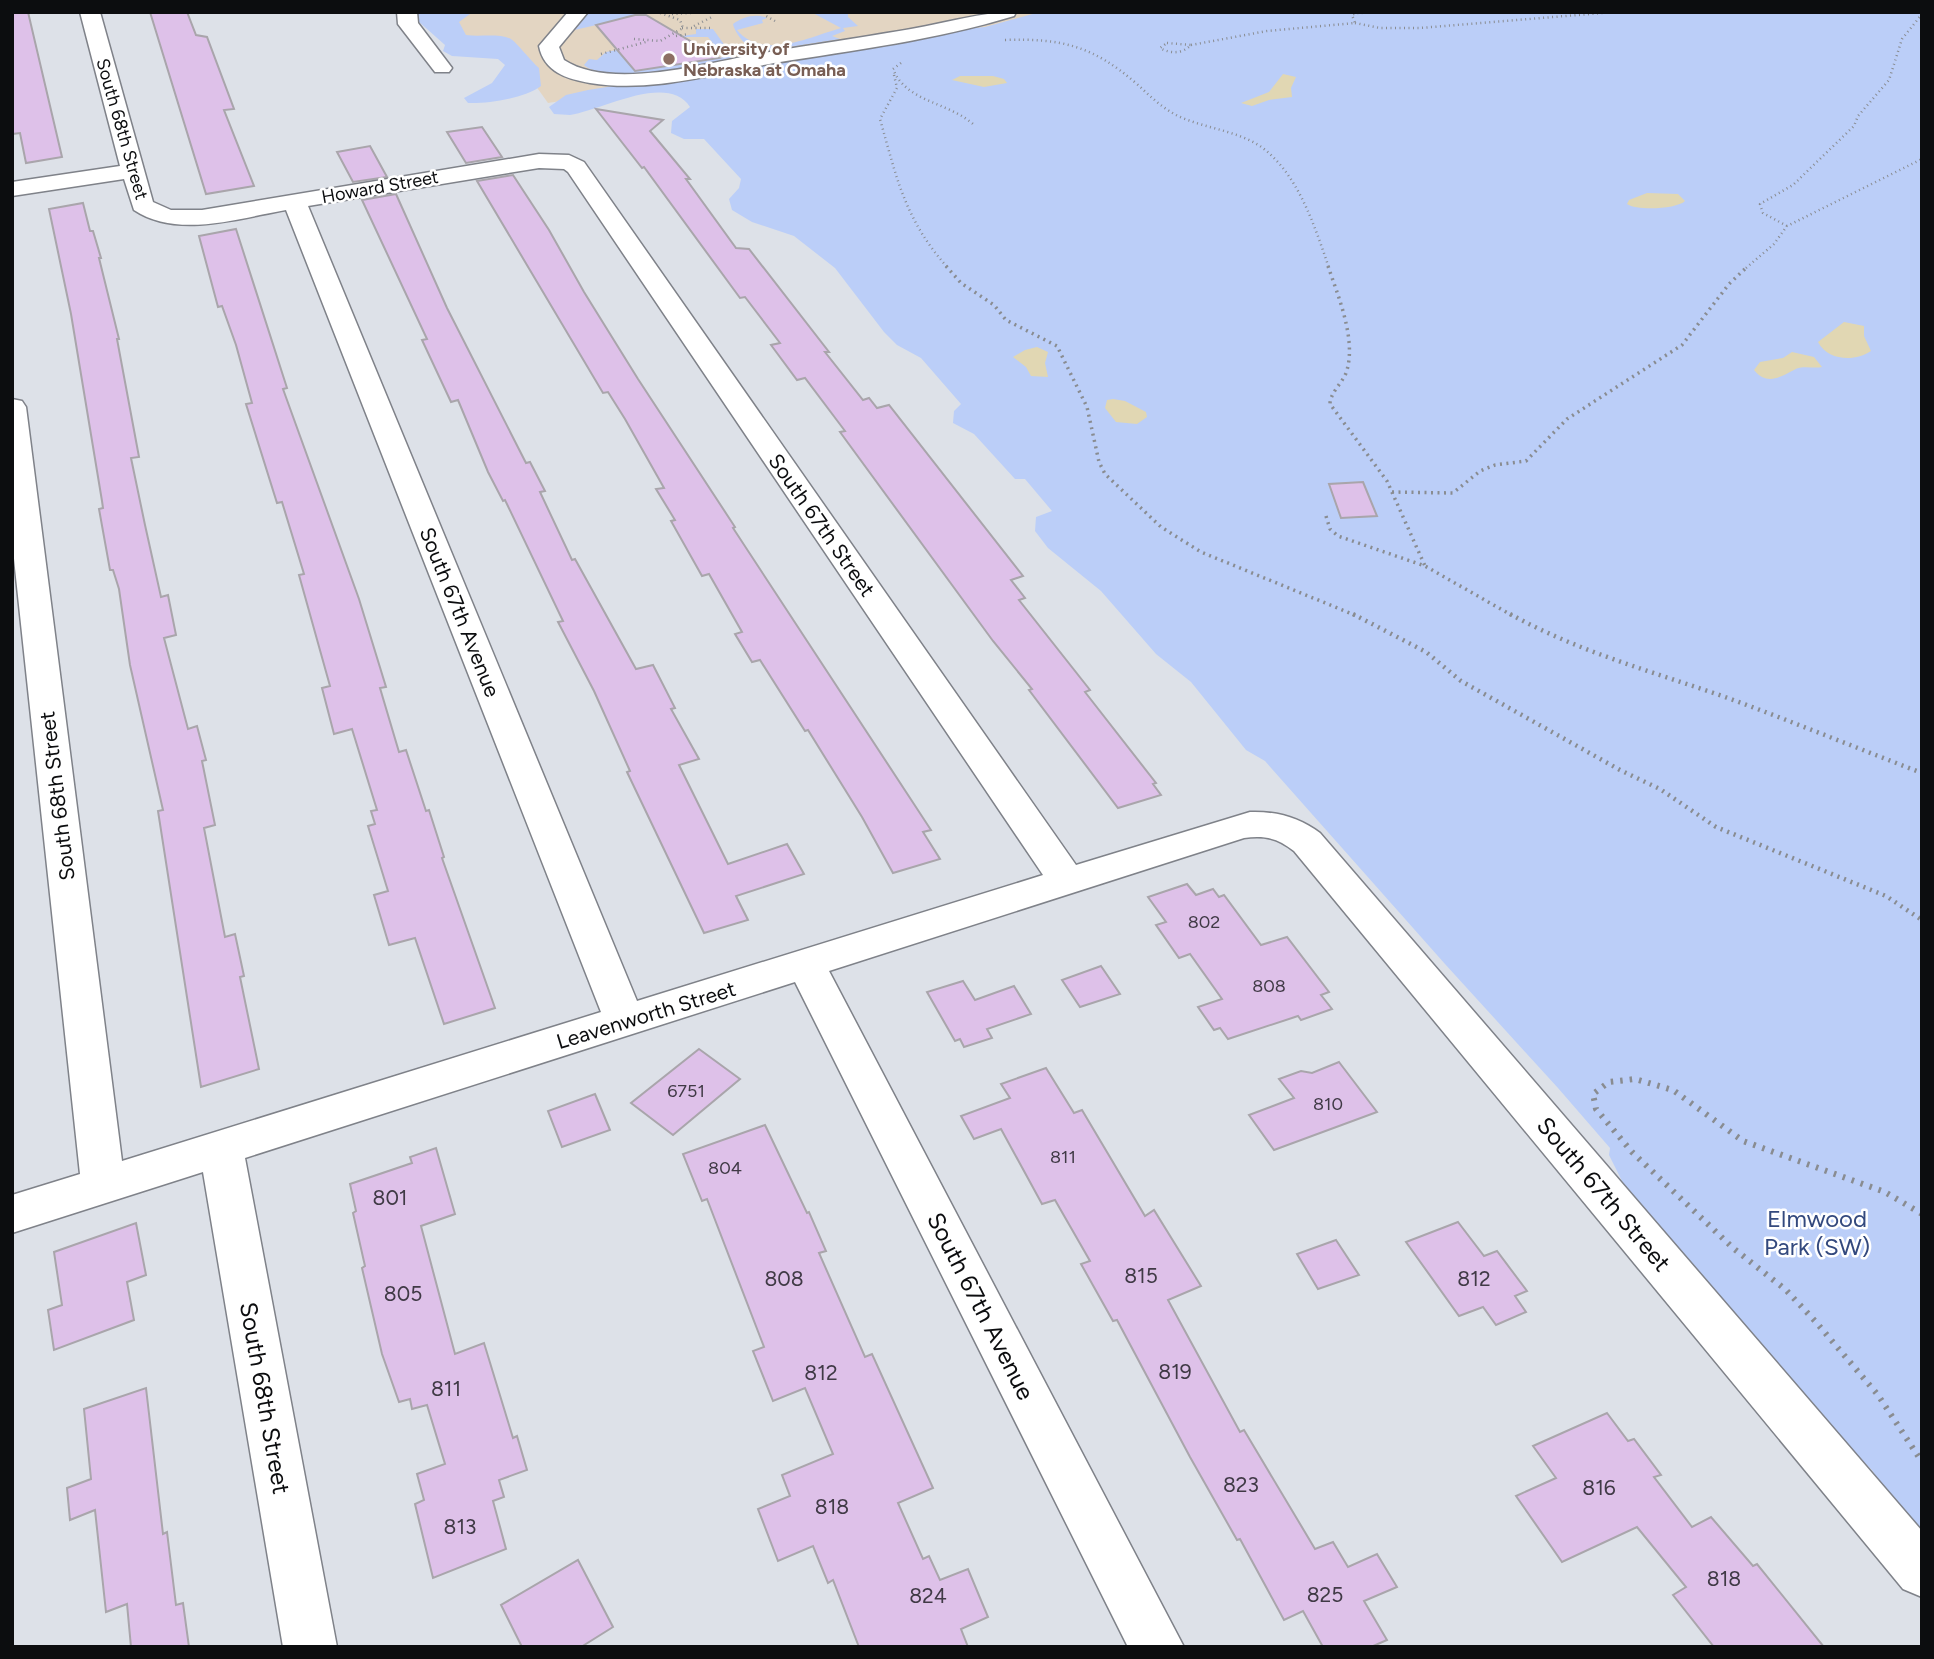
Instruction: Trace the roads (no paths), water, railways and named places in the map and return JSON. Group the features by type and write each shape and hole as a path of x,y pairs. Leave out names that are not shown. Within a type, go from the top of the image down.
{"street":[{"name":"South 68th Street","path":"90,12 142,205 150,211 182,218"},
{"path":"407,12 408,24 442,68"},
{"path":"579,12 549,46 553,59 576,74 633,79 747,56 961,24 1007,12"},
{"name":"Howard Street","path":"182,218 295,202 539,160 569,162 576,167"},
{"name":"South 67th Street","path":"576,167 1068,882"},
{"path":"12,189 133,171"},
{"name":"South 67th Avenue","path":"295,202 625,1022"},
{"name":"South 68th Street","path":"12,407 103,1185"},
{"name":"Leavenworth Street","path":"12,1214 1241,826 1257,823 1280,826"},
{"name":"South 67th Street","path":"1280,826 1307,842 1922,1571"},
{"name":"South 67th Avenue","path":"806,965 1157,1647"},
{"name":"South 68th Street","path":"221,1149 310,1647"}],"place":[{"name":"University of Nebraska at Omaha","path":"669,59"}],"park label":[{"name":"Elmwood Park (SW)","path":"1817,1232"}]}
